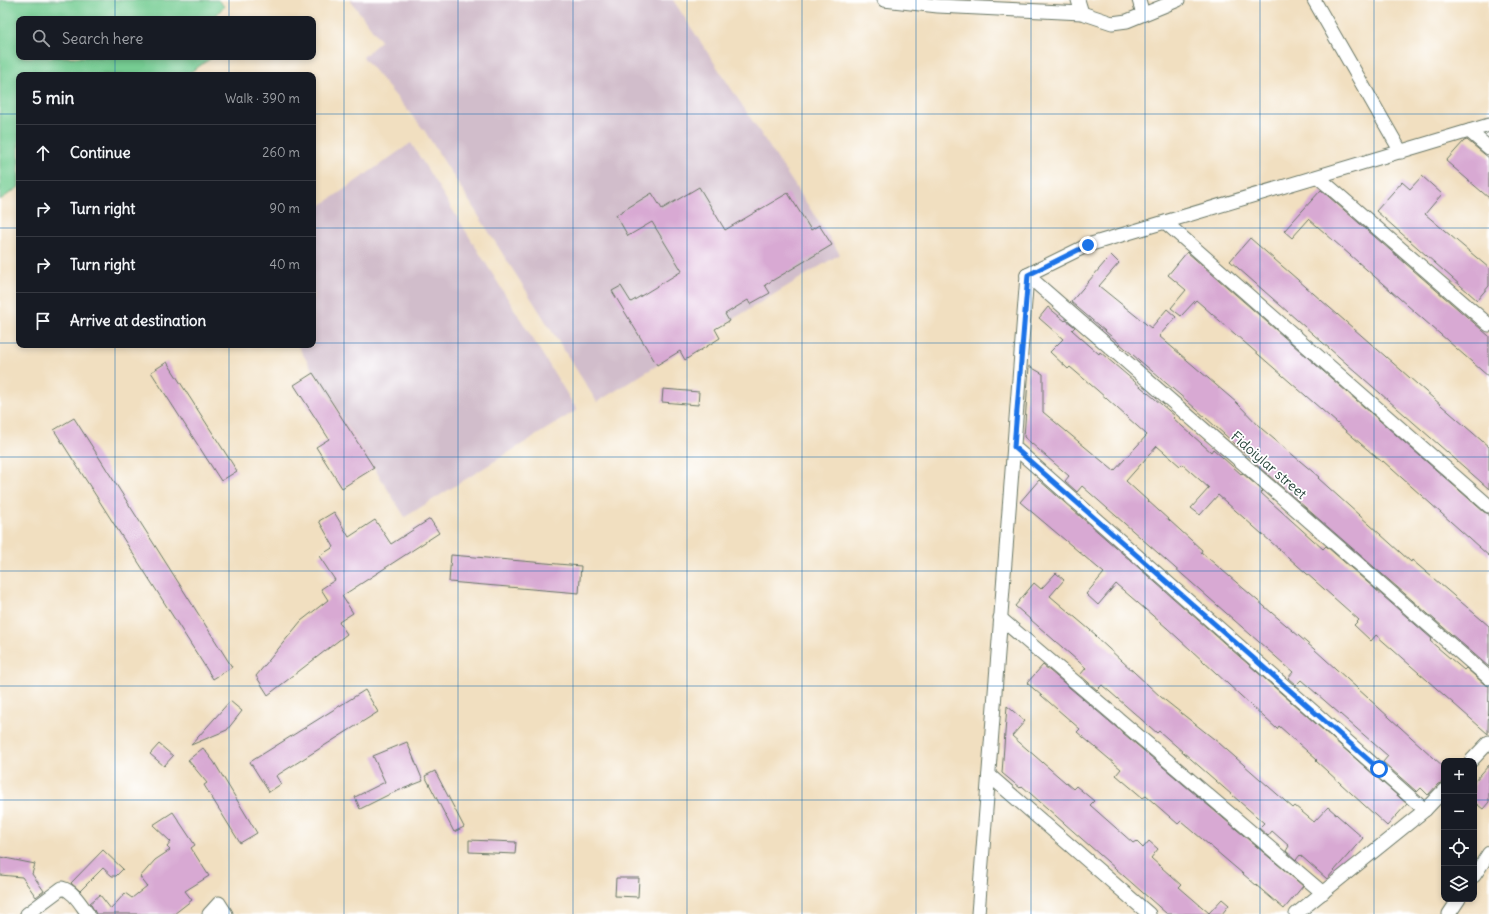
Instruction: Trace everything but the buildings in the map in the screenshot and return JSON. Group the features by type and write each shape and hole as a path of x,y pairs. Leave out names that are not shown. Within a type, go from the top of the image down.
{"street":[{"path":"884,0 1082,13 1112,23 1127,21 1178,0"},
{"path":"1078,0 1082,13"},
{"path":"1139,0 1143,14"},
{"path":"1314,0 1401,152"},
{"path":"978,914 1028,275 1088,245 1166,223 1489,125"},
{"path":"1469,131 1489,148"},
{"path":"1318,177 1489,325"},
{"path":"1166,223 1489,506"},
{"name":"Fidoiylar street","path":"1028,275 1489,678"},
{"path":"1014,447 1425,810"},
{"path":"1000,618 1323,893"},
{"path":"1474,758 1489,742"},
{"path":"989,775 1149,914"},
{"path":"1296,914 1425,810 1441,793"},
{"path":"1477,871 1489,853"},
{"path":"27,914 62,888 67,889 73,895 88,914"},
{"path":"1449,914 1456,902"},
{"path":"209,914 219,903 226,914"}],"shaded area":[{"path":"350,0 673,0 840,254 597,402 424,130 363,57 381,41"},
{"path":"411,143 577,410 405,517 299,348 316,348 316,209"}],"green space":[{"path":"0,0 218,0 224,6 216,16 16,16 16,60 208,60 190,72 16,72 16,189 0,200"}],"route":[{"path":"1088,245 1028,275 1014,447 1379,769"}]}
